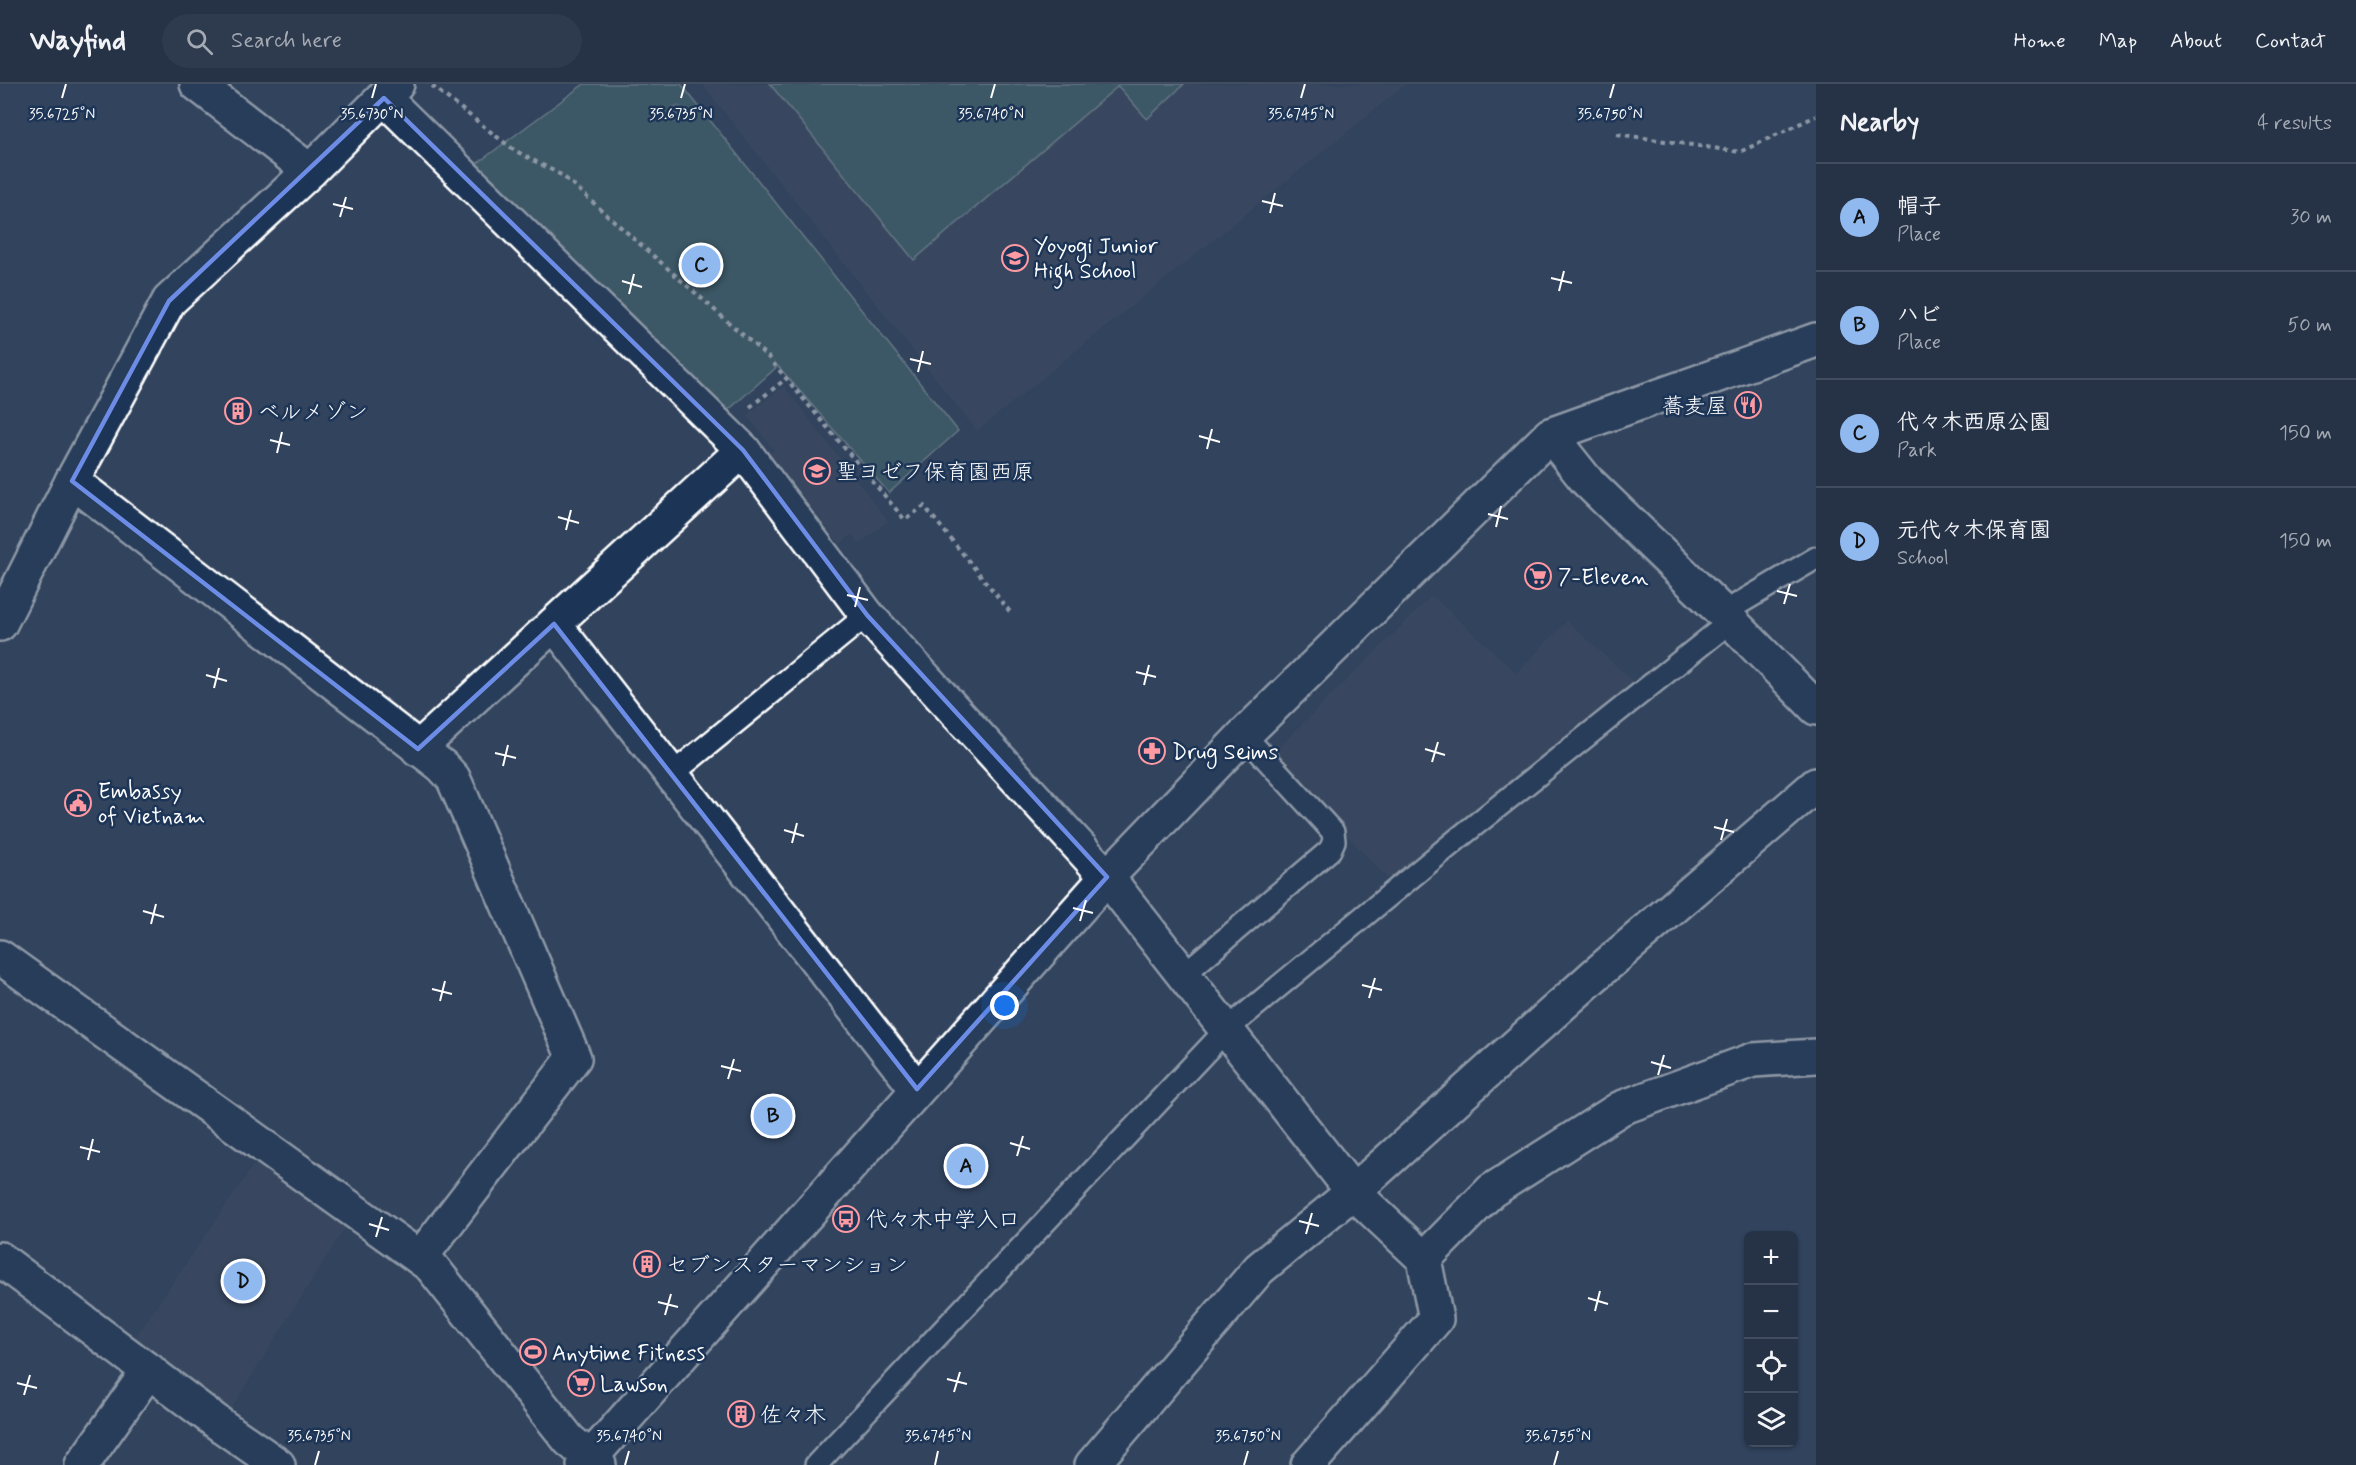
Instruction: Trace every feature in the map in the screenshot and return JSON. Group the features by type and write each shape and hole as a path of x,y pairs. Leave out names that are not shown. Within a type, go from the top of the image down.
{"street":[{"path":"197,84 310,171"},
{"path":"0,624 72,481 168,300 310,171 390,91 732,440 867,615 1107,877 1353,1192 1424,1259 1436,1319 1308,1465"},
{"path":"0,957 431,1266 569,1440 591,1463 917,1089 1107,877 1244,735 1551,435 1816,340"},
{"path":"1551,435 1586,480 1727,617 1816,708"},
{"path":"418,749 554,624 732,440"},
{"path":"72,481 442,766 453,778 574,1058 420,1258"},
{"path":"554,624 917,1089"},
{"path":"1092,1465 1259,1269 1353,1192 1595,975 1816,785"},
{"path":"1424,1259 1491,1191 1621,1108 1753,1059 1816,1056"},
{"path":"0,1259 278,1465"},
{"path":"82,1465 149,1370"}],"lane":[{"path":"816,1465 1226,1030 1727,617 1816,558"},
{"path":"671,775 867,615"},
{"path":"1183,975 1330,850 1334,841 1333,832 1244,735"}],"path":[{"path":"429,84 514,150 563,176 769,358 905,520 924,506 1011,613"},
{"path":"1617,134 1740,152 1816,116"},
{"path":"732,440 787,378"}],"highlighted area":[{"path":"384,98 743,450 867,615 1107,877 917,1089 554,624 418,749 72,481 169,301"}],"shaded area":[{"name":"Yoyogi Junior High School","path":"702,84 1406,84 977,431"},
{"name":"聖ヨゼフ保育園西原","path":"784,386 888,521 859,544 852,534 840,544 770,454 774,450 747,415"},
{"path":"1432,596 1517,673 1567,621 1640,688 1394,885 1278,763 1278,748"},
{"path":"256,1162 347,1224 231,1409 135,1338"}],"green space":[{"path":"584,84 681,84 958,431 889,493 778,366 725,413 475,165"},
{"path":"770,84 1184,84 1147,119 1118,86 914,260"}],"place":[{"name":"Yoyogi Junior High School","path":"1015,258"},
{"name":"代々木西原公園","path":"701,265"},
{"name":"蕎麦屋","path":"1748,405"},
{"name":"ベルメゾン","path":"238,411"},
{"name":"聖ヨゼフ保育園西原","path":"817,471"},
{"name":"7-Eleven","path":"1538,576"},
{"name":"Drug Seims","path":"1152,751"},
{"name":"Embassy of Vietnam","path":"78,803"},
{"name":"ハビ","path":"773,1116"},
{"name":"帽子","path":"966,1166"},
{"name":"代々木中学入口","path":"846,1219"},
{"name":"セブンスターマンション","path":"647,1264"},
{"name":"元代々木保育園","path":"243,1281"},
{"name":"Anytime Fitness","path":"533,1352"},
{"name":"Lawson","path":"581,1383"},
{"name":"佐々木","path":"741,1414"}]}
